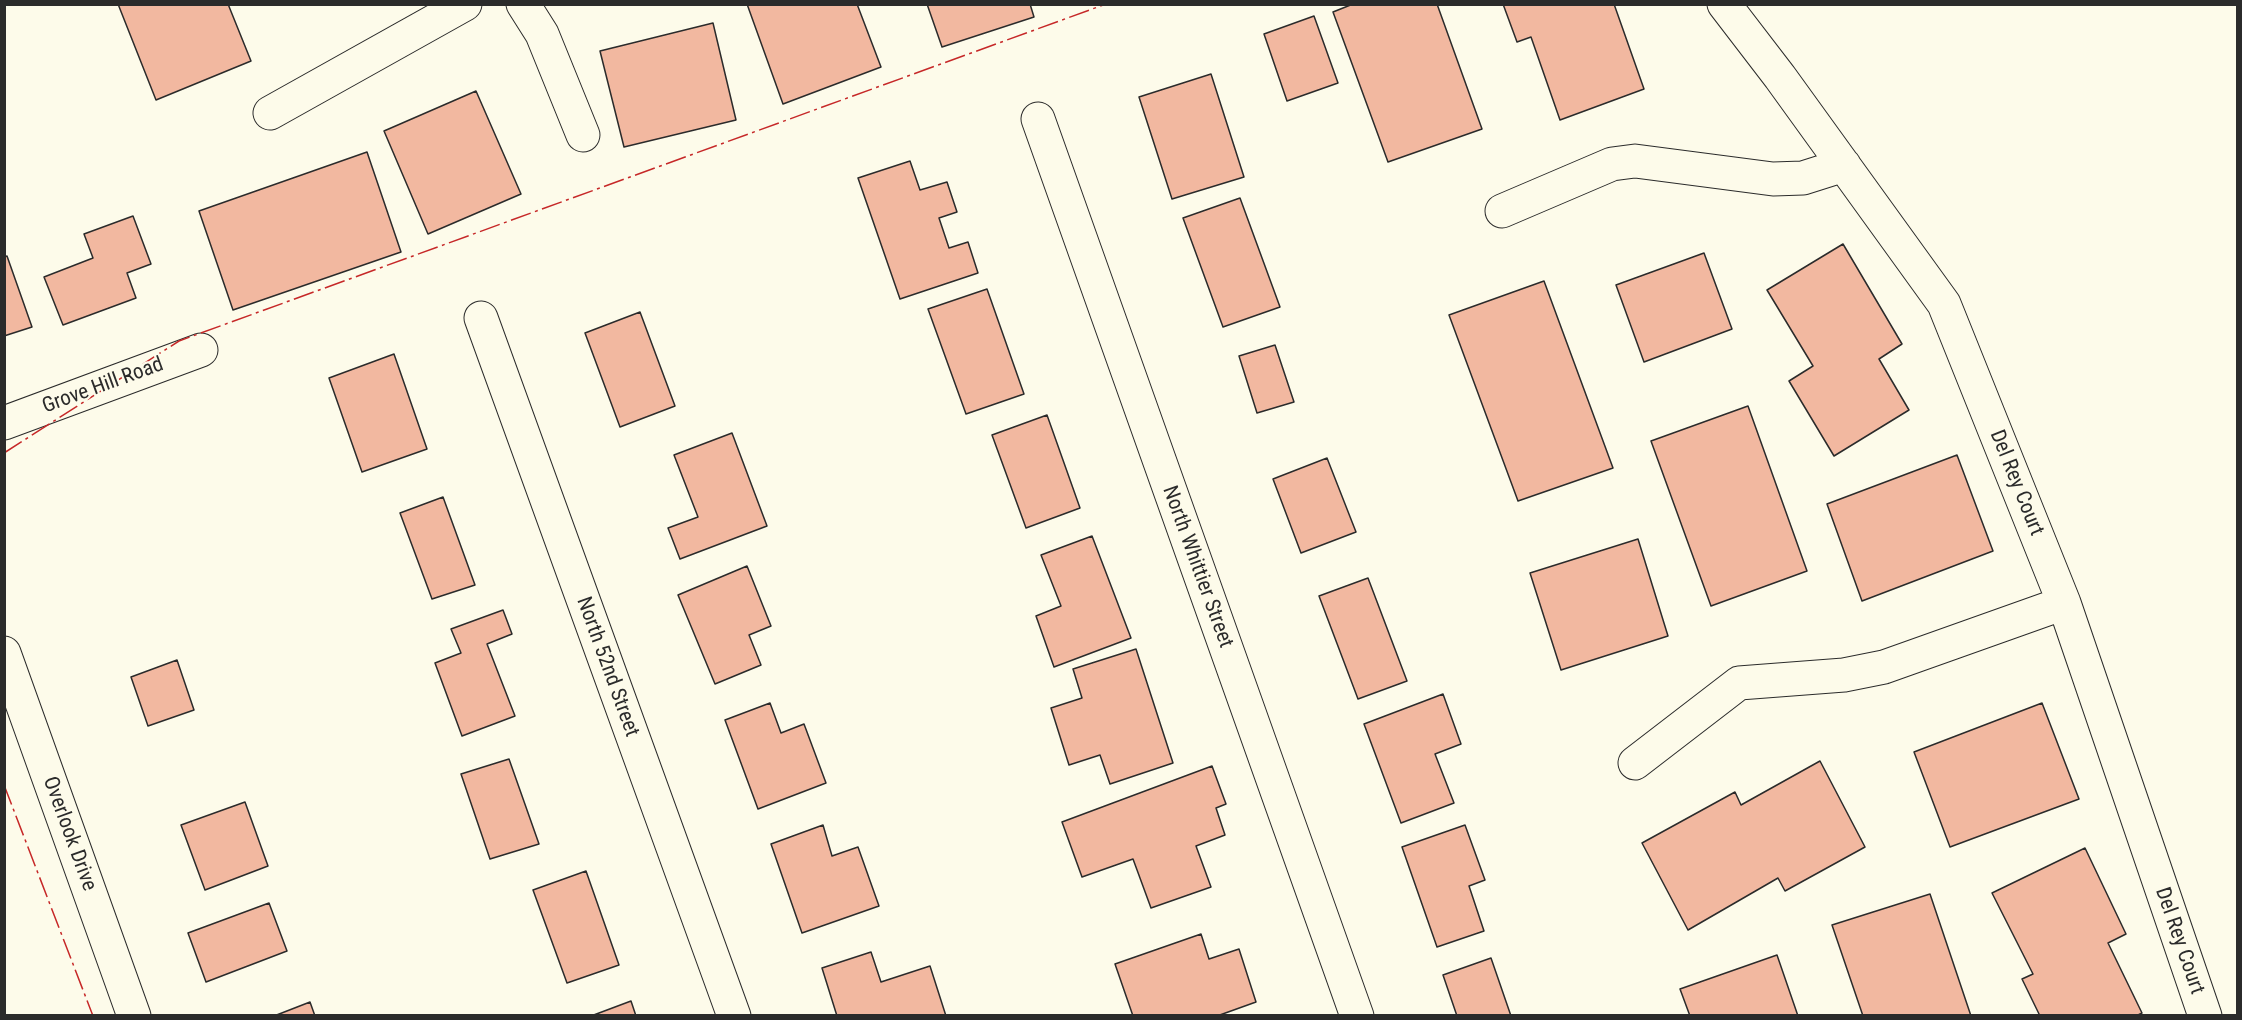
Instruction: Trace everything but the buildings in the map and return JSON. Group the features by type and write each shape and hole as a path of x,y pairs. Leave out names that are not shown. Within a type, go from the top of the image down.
{"street":[{"path":"270,113 465,4"},
{"path":"523,4 542,34 583,135"},
{"name":"Del Rey Court","path":"1724,4 1780,76 1944,304 2064,603 2205,1016"},
{"name":"North Whittier Street","path":"1038,119 1357,1016"},
{"path":"1502,211 1612,164 1635,161 1773,179 1803,178 1844,165"},
{"name":"North 52nd Street","path":"481,318 734,1016"},
{"name":"Grove Hill Road","path":"4,423 201,350"},
{"path":"1635,763 1739,683 1844,675 1884,666 2064,603"},
{"name":"Overlook Drive","path":"4,653 134,1016"}],"power":[{"path":"4,453 179,341 1106,4"},
{"path":"4,785 93,1016"}]}
